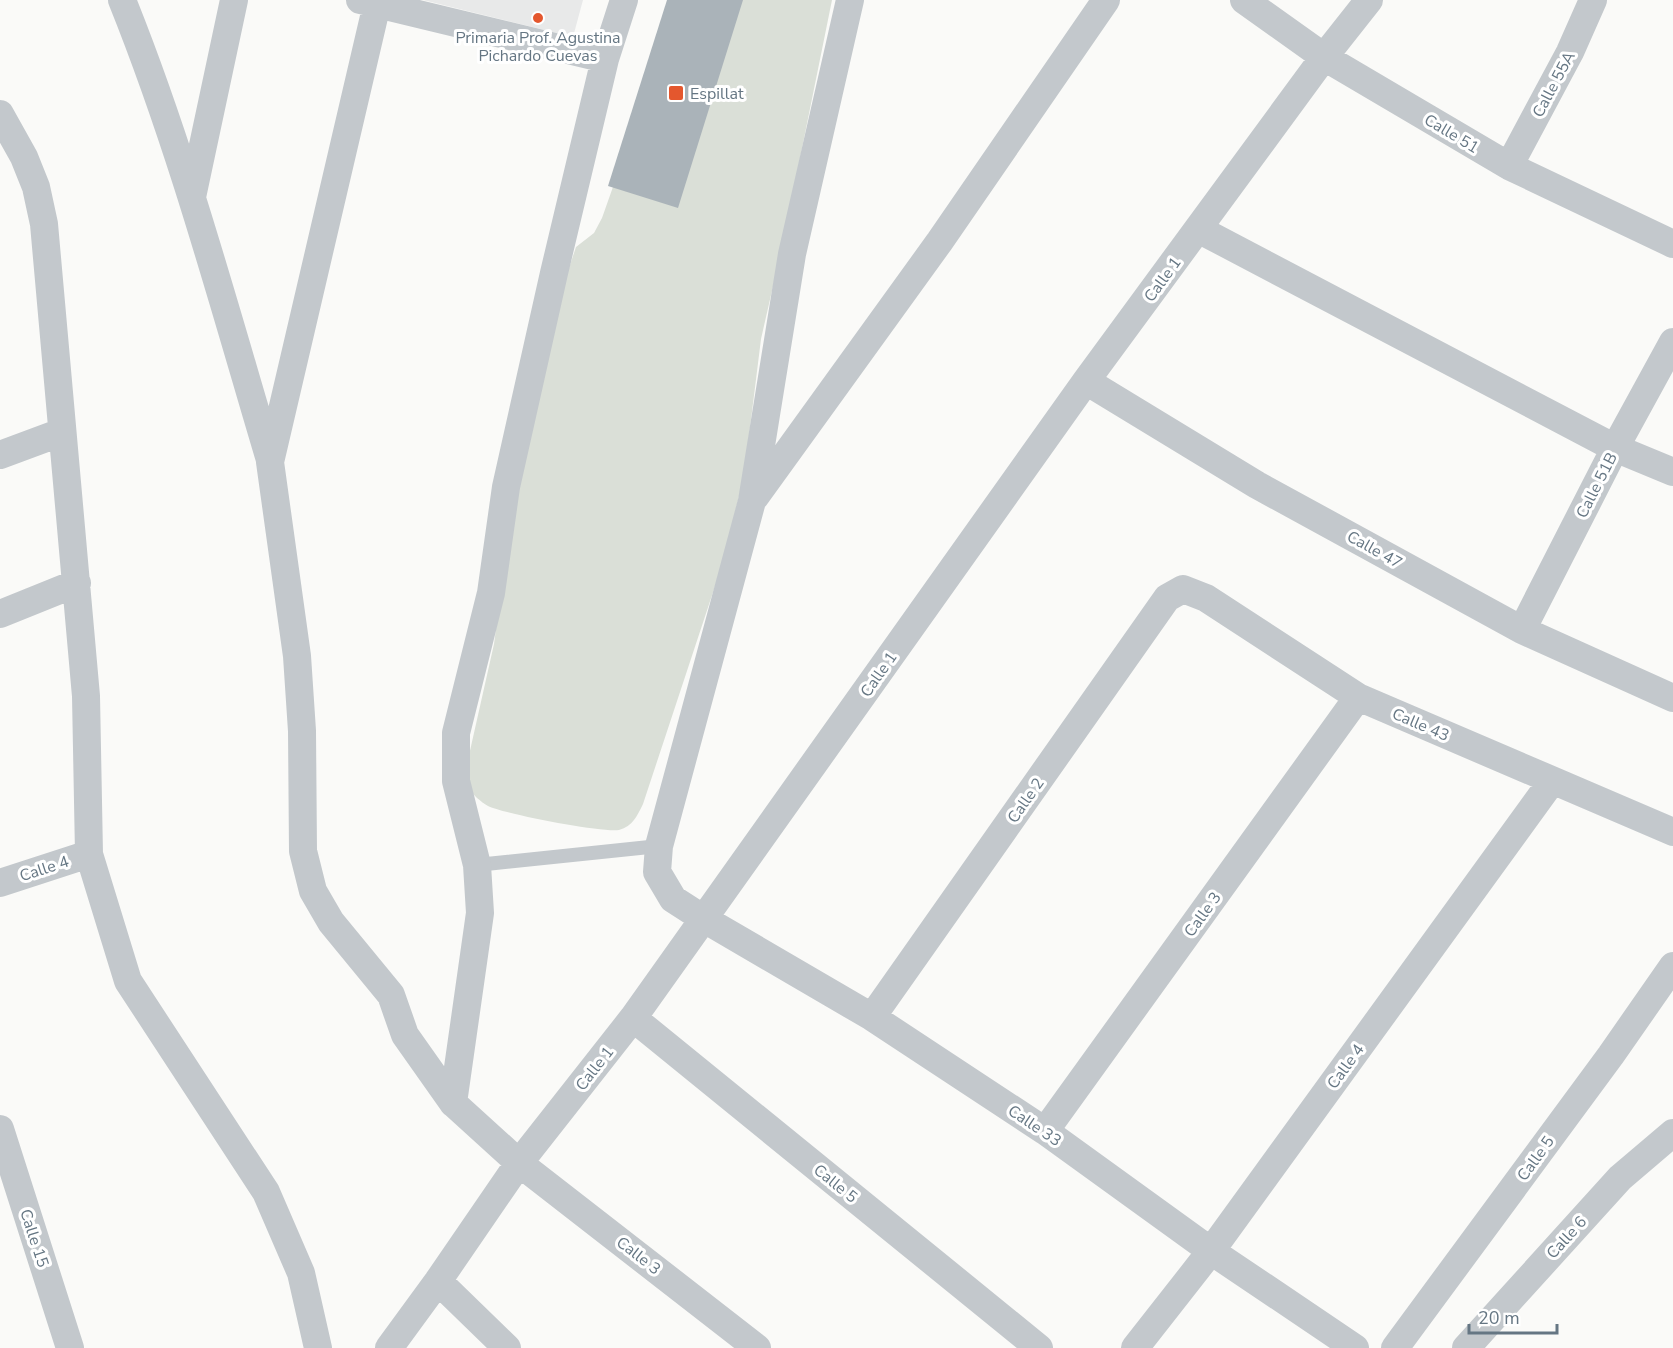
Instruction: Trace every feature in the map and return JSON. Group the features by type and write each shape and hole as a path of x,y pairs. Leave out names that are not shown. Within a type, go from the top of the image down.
{"street":[{"path":"122,0 147,62 192,199 270,462"},
{"path":"192,199 234,0"},
{"path":"453,1103 480,913 477,866 456,781 456,733 491,593 506,487 554,273 605,59 624,0"},
{"path":"752,501 790,266 850,0"},
{"path":"752,501 940,241 1106,0"},
{"name":"Calle 51","path":"1244,0 1324,57 1509,166 1673,244"},
{"name":"Calle 1","path":"389,1348 519,1163 633,1018 704,920 1086,381 1324,57 1369,0"},
{"name":"Calle 55A","path":"1509,166 1570,52 1593,0"},
{"path":"270,462 369,2 605,59"},
{"path":"0,114 24,157 36,187 44,224 86,696 89,854 128,981 266,1192 301,1273 318,1348"},
{"path":"1198,229 1616,448 1673,472"},
{"name":"Calle 51B","path":"1522,630 1673,342"},
{"name":"Calle 47","path":"1086,381 1257,485 1522,630 1673,698"},
{"path":"0,455 62,432"},
{"name":"Calle 3","path":"270,462 297,656 302,731 303,851 313,891 331,922 391,995 405,1035 453,1103 519,1163 757,1348"},
{"name":"Calle 33","path":"752,501 658,846 657,872 673,899 704,920 872,1017 1045,1131 1211,1251 1355,1348"},
{"path":"0,614 77,583"},
{"name":"Calle 43","path":"1183,590 1206,598 1358,697 1673,832"},
{"name":"Calle 2","path":"872,1017 1167,598 1183,590"},
{"name":"Calle 3","path":"1045,1131 1358,697"},
{"name":"Calle 4","path":"1135,1348 1211,1251 1552,781"},
{"name":"Calle 4","path":"0,883 89,854"},
{"name":"Calle 5","path":"1395,1348 1611,1055 1673,966"},
{"name":"Calle 5","path":"633,1018 1039,1348"},
{"name":"Calle 15","path":"0,1129 70,1348"},
{"name":"Calle 6","path":"1466,1348 1620,1178 1673,1133"},
{"path":"438,1281 507,1348"}],"lane":[{"path":"477,866 658,846"}],"shaded area":[{"name":"Primaria Prof. Agustina Pichardo Cuevas","path":"423,0 583,0 573,37"},
{"path":"679,0 832,0 761,339 744,476 722,565 643,804 628,826 619,830 609,830 532,818 488,806 477,798 469,787 467,764 494,644 511,516 561,292 576,247 594,233 602,218"}],"building":[{"name":"Espillat","path":"667,0 743,0 678,208 608,186"}],"place":[{"name":"Primaria Prof. Agustina Pichardo Cuevas","path":"538,18"},
{"name":"Espillat","path":"676,93"}]}
